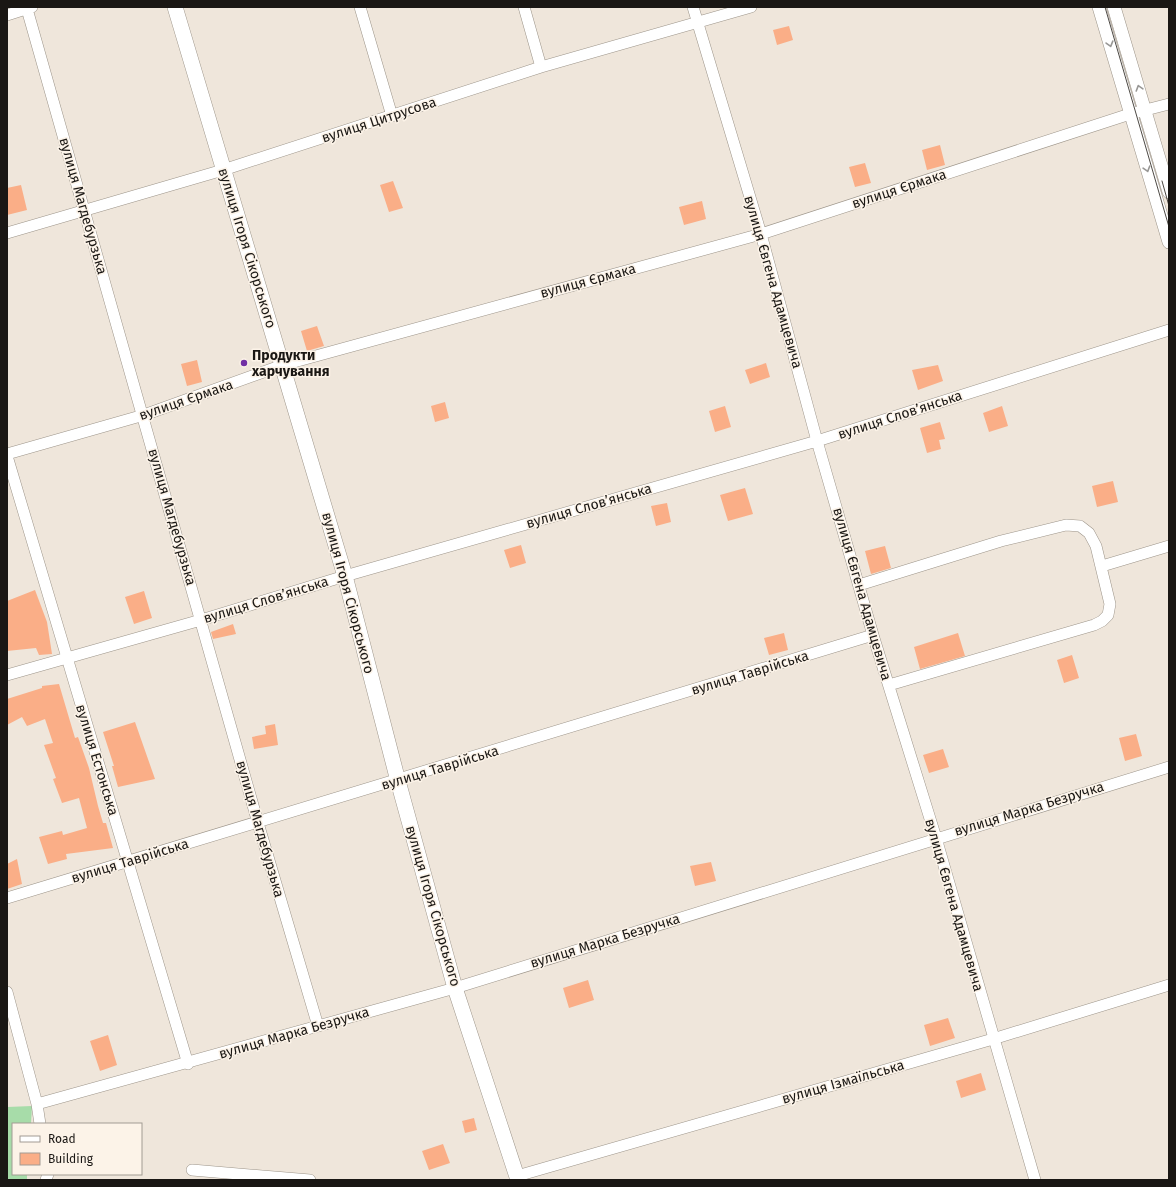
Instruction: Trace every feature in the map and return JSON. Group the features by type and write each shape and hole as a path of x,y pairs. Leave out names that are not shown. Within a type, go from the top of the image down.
{"main road":[{"name":"вулиця Ігоря Сікорського","path":"176,7 223,170 283,364 345,576 398,781 455,988 517,1178"}],"street":[{"path":"360,7 392,116"},
{"path":"524,7 541,67"},
{"name":"вулиця Євгена Адамцевича","path":"693,7 761,234 817,441 873,635 936,838 1034,1180"},
{"name":"вулиця Цитрусова","path":"7,233 84,209 223,170 541,67 751,7"},
{"path":"1099,7 1169,242"},
{"path":"1114,7 1169,192"},
{"path":"7,15 29,8"},
{"name":"вулиця Магдебурзька","path":"29,8 84,209 144,415 258,823 318,1026"},
{"name":"вулиця Єрмака","path":"7,455 144,415 283,364 761,234 1130,114 1169,104"},
{"name":"вулиця Слов’янська","path":"7,675 66,657 201,620 345,576 817,441 1169,330"},
{"name":"вулиця Естонська","path":"7,455 188,1064"},
{"path":"859,585 1001,541 1066,525 1080,526 1089,533 1096,546 1110,604 1108,614 1102,621 1094,625 889,685"},
{"path":"1102,566 1169,546"},
{"name":"вулиця Таврійська","path":"7,898 398,781 873,635"},
{"name":"вулиця Марка Безручка","path":"37,1104 188,1064 455,988 1169,767"},
{"name":"вулиця Ізмаїльська","path":"517,1178 993,1039 1169,985"},
{"path":"7,992 37,1104 40,1123"},
{"path":"192,1170 310,1180"}],"green space":[{"path":"32,1106 31,1123 12,1123 12,1175 27,1175 27,1180 7,1180 7,1107"}],"building":[{"path":"789,26 793,40 777,45 773,30"},
{"path":"940,145 945,165 927,170 922,150"},
{"path":"865,163 871,183 855,187 849,167"},
{"path":"393,181 403,208 389,212 380,185"},
{"path":"21,185 27,210 7,215 7,188"},
{"path":"702,201 706,219 684,225 679,207"},
{"path":"317,326 324,346 307,351 301,331"},
{"path":"197,360 202,382 187,386 181,364"},
{"path":"766,363 770,377 750,384 745,370"},
{"path":"938,365 943,381 918,390 912,370"},
{"path":"445,402 449,418 435,422 431,406"},
{"path":"725,406 731,427 715,432 709,411"},
{"path":"1002,406 1008,426 989,432 983,413"},
{"path":"940,422 945,439 939,440 941,449 927,453 920,428"},
{"path":"1113,481 1118,502 1097,507 1092,486"},
{"path":"745,488 753,514 728,521 720,495"},
{"path":"667,503 671,522 656,526 651,506"},
{"path":"521,545 526,563 510,568 504,550"},
{"path":"885,546 891,568 871,574 865,551"},
{"path":"35,590 47,622 52,654 39,655 36,648 7,651 7,601"},
{"path":"144,591 152,618 134,624 125,597"},
{"path":"233,624 236,634 213,639 211,632"},
{"path":"784,633 788,650 769,655 764,638"},
{"path":"958,633 965,656 920,669 914,647"},
{"path":"1072,655 1079,678 1064,683 1057,660"},
{"path":"59,684 75,738 78,737 89,768 103,823 106,823 113,848 66,854 67,859 48,864 39,837 62,831 63,835 87,828 79,798 62,803 53,779 56,778 44,745 53,743 45,719 27,726 22,717 7,725 7,699 42,688 42,686"},
{"path":"135,722 155,779 118,787 112,766 114,766 103,732"},
{"path":"275,724 278,745 254,749 252,737 266,734 265,726"},
{"path":"1136,734 1142,756 1125,761 1119,738"},
{"path":"943,749 949,767 929,773 923,755"},
{"path":"17,859 22,884 7,889 7,864"},
{"path":"711,862 716,881 695,886 690,866"},
{"path":"588,980 594,1000 569,1008 563,988"},
{"path":"948,1018 955,1038 930,1046 924,1025"},
{"path":"108,1035 117,1065 100,1071 90,1041"},
{"path":"981,1073 986,1090 961,1098 956,1081"},
{"path":"474,1118 477,1130 465,1133 462,1121"},
{"path":"443,1144 450,1163 429,1170 422,1151"}],"tram line":[{"path":"1105,7 1169,227"},
{"path":"1162,181 1169,206"}],"place":[{"name":"Продукти харчування","path":"244,363"}]}
